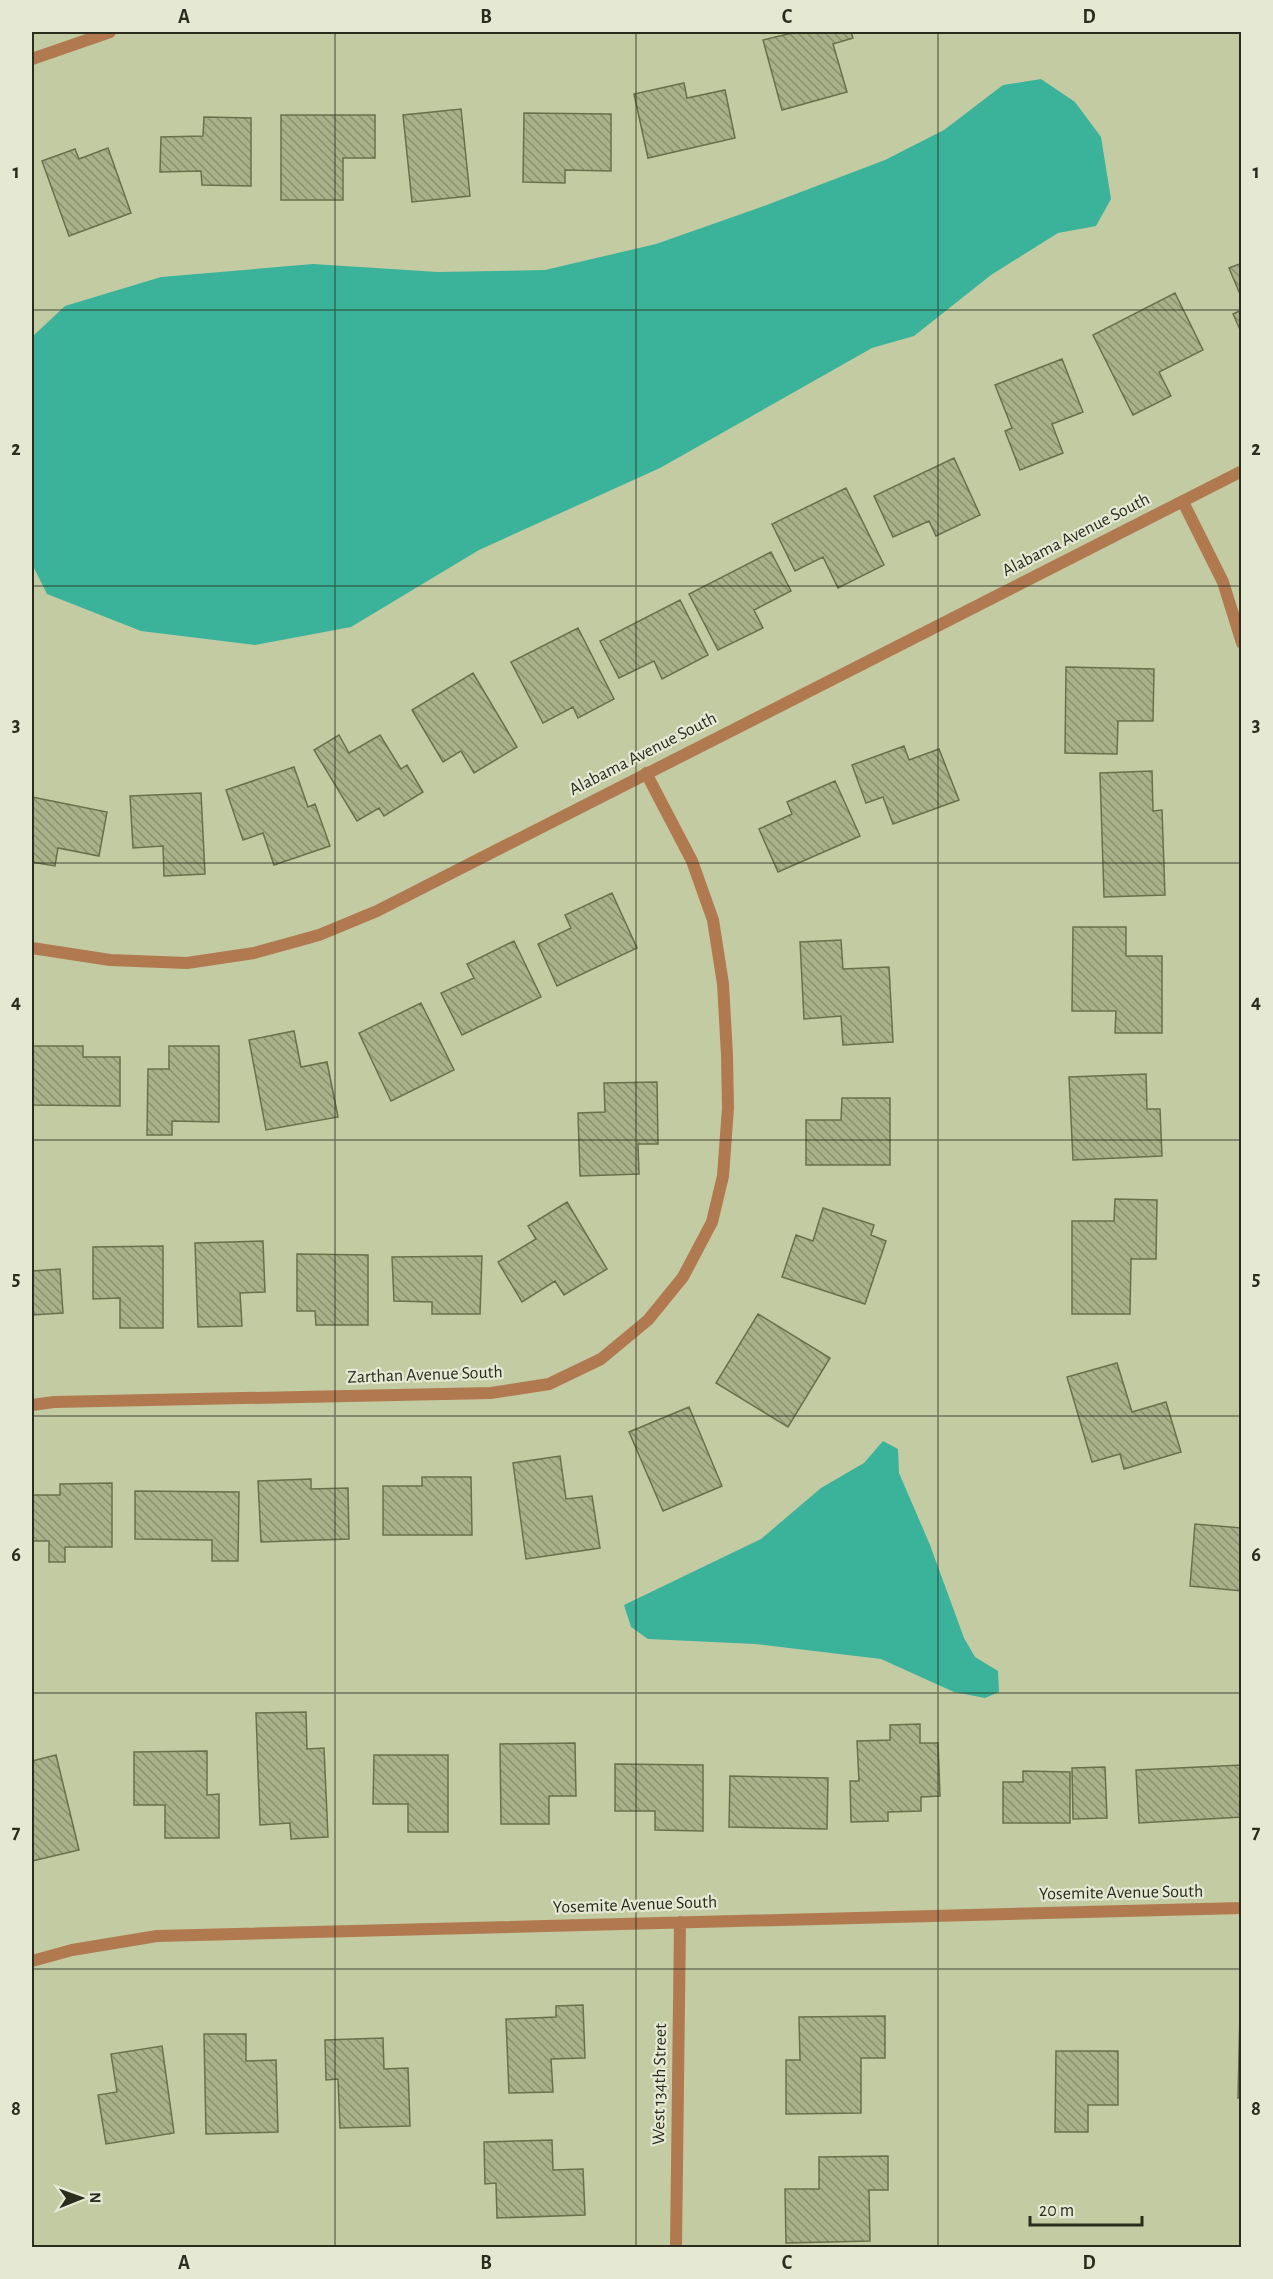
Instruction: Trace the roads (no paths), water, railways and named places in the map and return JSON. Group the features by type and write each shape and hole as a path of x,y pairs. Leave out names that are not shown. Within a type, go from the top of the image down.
{"street":[{"path":"32,59 110,32"},
{"name":"Alabama Avenue South","path":"32,948 110,960 187,963 254,953 320,935 377,911 646,772 1242,471"},
{"path":"1183,502 1223,582 1242,643"},
{"name":"Zarthan Avenue South","path":"32,1404 491,1393 549,1384 601,1359 648,1320 683,1277 712,1222 723,1176 728,1108 723,984 712,920 692,861 646,772"},
{"name":"Yosemite Avenue South","path":"32,1961 72,1950 157,1936 1242,1908"},
{"name":"West 134th Street","path":"676,2247 680,1922"}],"water":[{"path":"1041,79 1075,102 1101,137 1111,199 1096,226 1058,233 991,275 914,336 872,348 660,468 479,550 351,627 255,645 141,631 47,594 32,564 32,337 65,306 161,277 313,264 438,272 545,270 656,244 885,160 944,130 1003,85"},
{"path":"883,1441 898,1449 899,1473 930,1545 964,1638 975,1657 998,1671 999,1692 985,1698 954,1692 881,1659 755,1644 648,1639 631,1627 624,1605 761,1539 821,1488 864,1463"}]}
